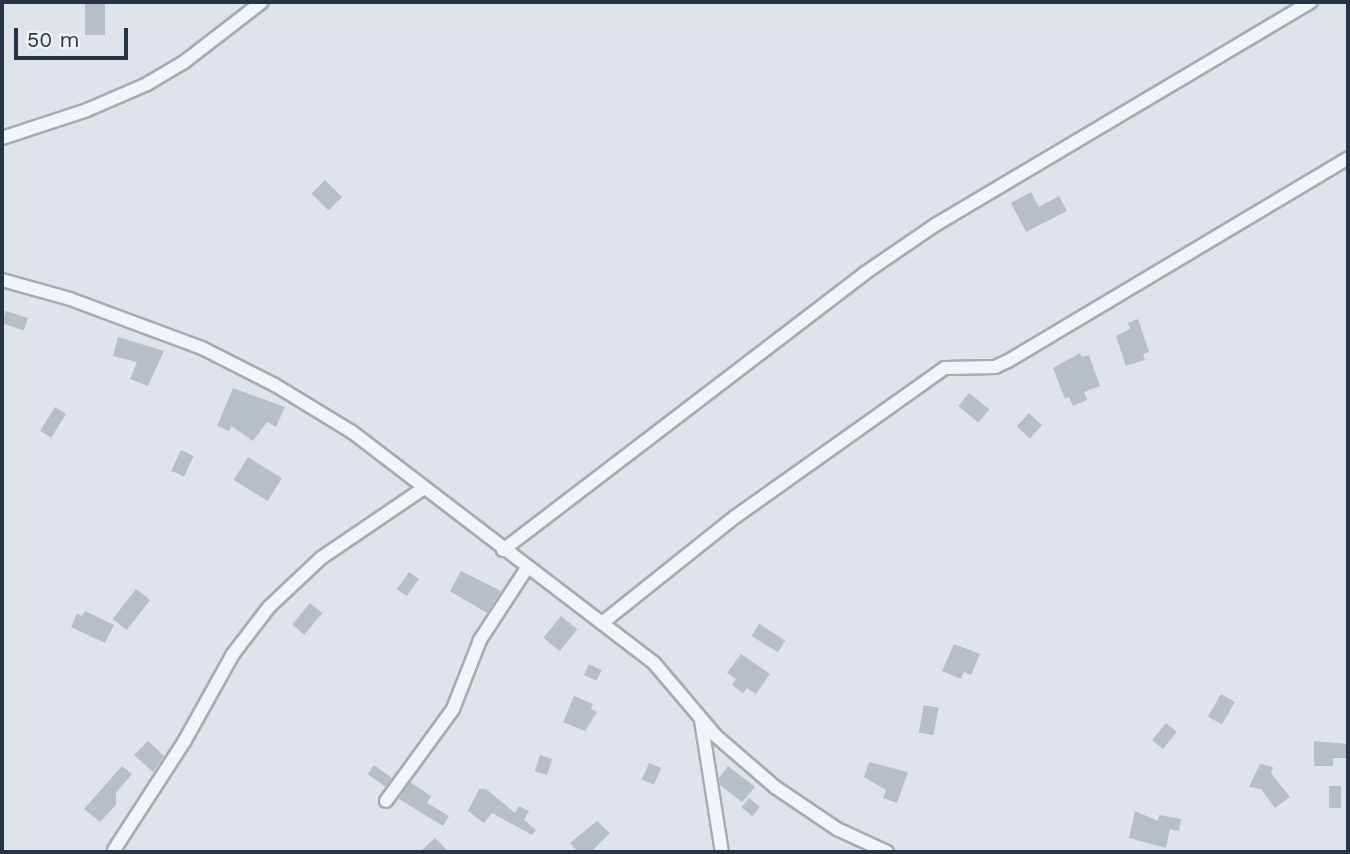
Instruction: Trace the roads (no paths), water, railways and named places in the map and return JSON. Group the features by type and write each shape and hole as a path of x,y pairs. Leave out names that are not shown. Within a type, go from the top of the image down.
{"street":[{"path":"2,138 87,110 147,84 194,55 262,2"},
{"path":"503,550 935,225 1311,2"},
{"path":"602,623 735,517 945,368 995,368 1348,158"},
{"path":"2,280 70,299 202,348 315,408 654,663 701,719 775,787 837,829 887,852"},
{"path":"114,850 184,742 233,654 269,607 321,558 424,488"},
{"path":"386,801 453,709 480,640 527,568"},
{"path":"701,719 722,852"}]}
